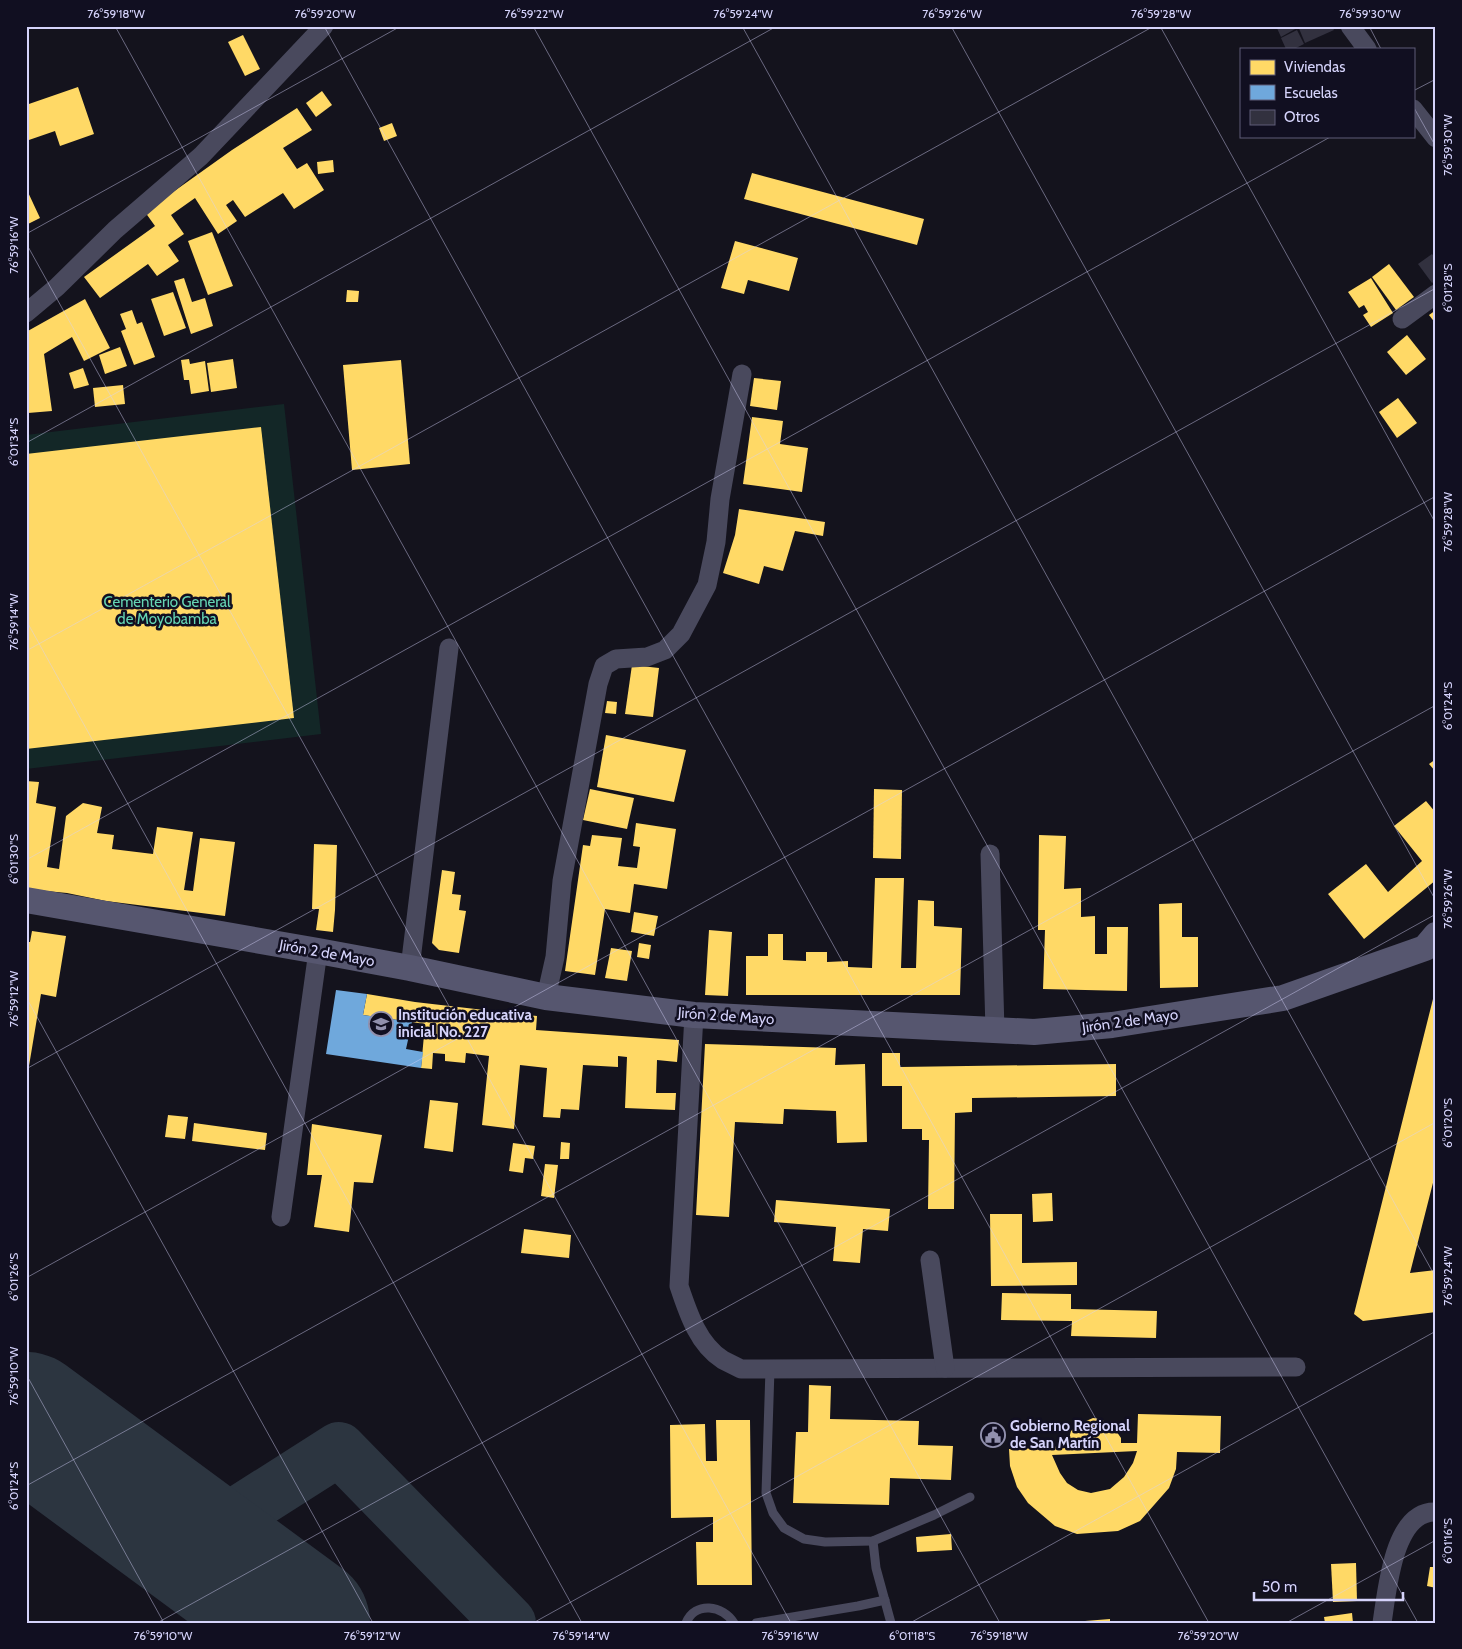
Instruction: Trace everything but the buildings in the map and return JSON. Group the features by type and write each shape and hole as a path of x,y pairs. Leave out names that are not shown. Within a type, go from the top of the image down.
{"main road":[{"name":"Jirón 2 de Mayo","path":"26,900 410,968 546,997 694,1015 1034,1032 1112,1025 1283,998 1432,945"}],"street":[{"path":"26,313 57,287 115,230 200,156 324,26"},
{"path":"1350,26 1366,48"},
{"path":"1414,110 1436,138"},
{"path":"1402,319 1436,294"},
{"path":"546,997 555,957 562,881 598,684 604,666 616,659 647,657 665,650 681,634 707,585 716,542 720,499 742,374"},
{"path":"410,968 449,648"},
{"path":"990,854 995,1030"},
{"path":"281,1217 318,951"},
{"path":"694,1015 679,1286 690,1318 707,1346 722,1359 741,1369 1296,1367"},
{"path":"930,1260 945,1368"},
{"path":"1382,1623 1393,1560 1403,1532 1414,1519 1429,1512 1436,1512"}],"lane":[{"path":"770,1369 766,1493 773,1513 784,1528 804,1538 825,1542 873,1541 934,1515 970,1497"},
{"path":"873,1541 876,1568 891,1623"},
{"path":"756,1623 885,1600"},
{"path":"686,1623 687,1619 696,1611 708,1607 720,1609 730,1616 734,1623"}],"green space":[{"name":"Cementerio General de Moyobamba","path":"284,404 321,734 26,769 26,435"}],"taxiway":[{"path":"193,1542 339,1449 509,1623"}],"runway":[{"path":"26,1419 303,1623"}],"place":[{"name":"Institución educativa inicial No. 227","path":"381,1024"},
{"name":"Gobierno Regional de San Martín","path":"993,1435"}]}
